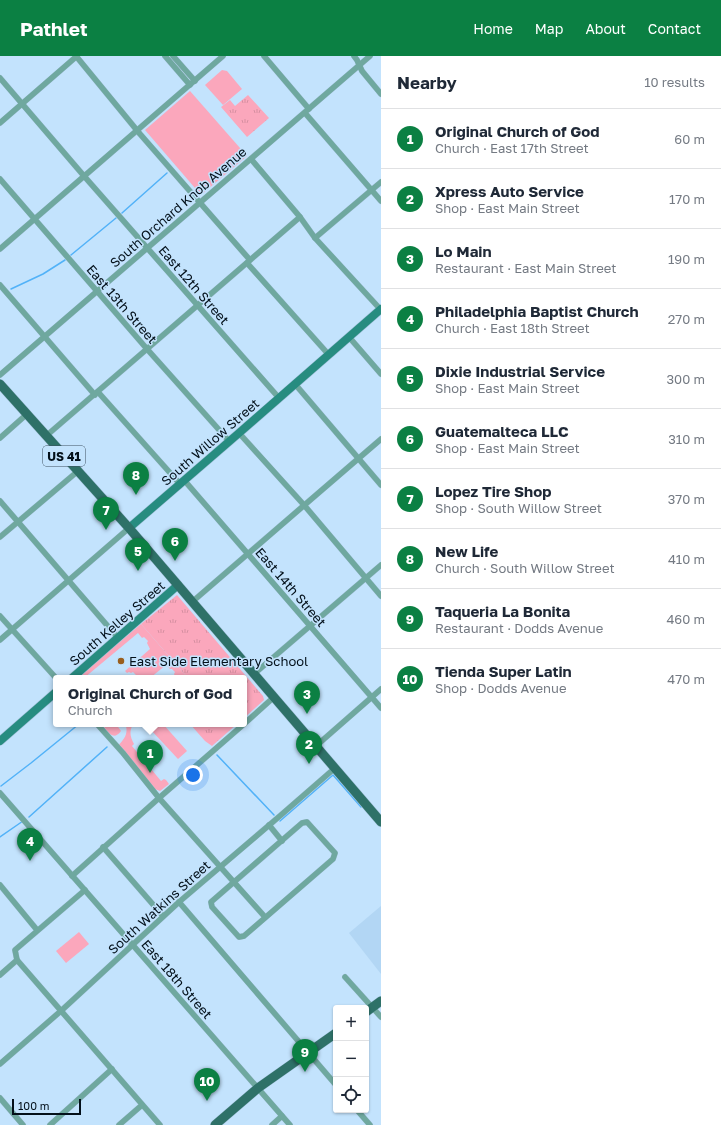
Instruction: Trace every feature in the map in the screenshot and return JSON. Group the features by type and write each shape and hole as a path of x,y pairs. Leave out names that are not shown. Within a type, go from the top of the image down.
{"main road":[{"name":"South Willow Street","path":"129,528 381,310"},
{"name":"US 41","path":"0,384 129,528 334,768 379,816"},
{"name":"South Kelley Street","path":"75,675 178,585"},
{"path":"2,737 53,694"},
{"path":"369,1010 381,1001"},
{"path":"215,1125 258,1088 333,1035"}],"street":[{"path":"0,122 76,56 329,355"},
{"path":"165,56 192,83"},
{"path":"173,56 192,83"},
{"path":"0,249 223,56"},
{"path":"264,56 381,201"},
{"path":"354,56 362,71 381,94"},
{"name":"South Orchard Knob Avenue","path":"0,375 370,56"},
{"name":"East 12th Street","path":"0,78 279,398"},
{"path":"251,159 300,217 315,238 381,310"},
{"name":"East 13th Street","path":"0,179 97,292 229,441"},
{"path":"315,238 381,182"},
{"path":"46,436 300,217"},
{"name":"East 14th Street","path":"0,285 44,337 248,553 381,708"},
{"path":"349,337 381,374"},
{"path":"295,384 381,485"},
{"path":"0,438 27,414"},
{"path":"239,433 304,505 381,596"},
{"path":"192,602 381,439"},
{"path":"0,538 78,471"},
{"path":"0,501 118,638"},
{"name":"South Willow Street","path":"0,640 129,528"},
{"path":"254,674 381,565"},
{"path":"0,616 53,675"},
{"path":"316,746 381,689"},
{"path":"247,721 274,698"},
{"path":"100,727 123,753 159,798 265,917"},
{"path":"72,876 241,727"},
{"name":"South Watkins Street","path":"0,1064 62,1010 178,902 334,768"},
{"name":"East 18th Street","path":"0,793 290,1125"},
{"path":"307,822 335,853 333,859 244,936 239,937 212,907 211,902 234,883 302,823 307,822"},
{"path":"269,825 282,840"},
{"path":"103,847 163,916"},
{"path":"0,885 37,930"},
{"path":"85,890 14,950 17,960 62,1010 160,1125"},
{"path":"178,902 333,1081"},
{"path":"0,975 17,960"},
{"path":"345,977 365,1005"},
{"path":"369,1010 381,1017"},
{"path":"50,1125 112,1069"},
{"path":"0,1098 23,1125"},
{"path":"119,1125 142,1105"},
{"path":"360,1113 370,1125"},
{"path":"272,1125 282,1116"}],"shaded area":[{"path":"381,906 381,974 349,933"}],"green space":[{"path":"222,70 227,71 242,89 223,105 205,85"},
{"path":"190,91 247,156 201,195 145,130"},
{"path":"248,95 269,118 247,137 221,107 230,100 235,106"},
{"path":"177,595 245,675 185,675 141,624"},
{"path":"141,624 185,675 174,675 175,672 166,665 154,675 136,675 133,672 127,673 125,671 150,649 147,643 148,641 144,637 142,638 138,633 88,675 81,675"},
{"path":"247,677 263,696 264,700 247,715"},
{"path":"104,727 118,727 121,731 115,736 108,732"},
{"path":"126,727 132,727 131,736 134,744 132,746 161,781 164,779 169,784 160,791 155,789 118,746 125,737"},
{"path":"155,727 166,727 187,751 178,759 151,730"},
{"path":"193,727 234,727 212,746 205,741"},
{"path":"79,932 89,944 66,963 56,951"}],"waterway":[{"path":"122,213 167,173"},
{"path":"71,255 116,218"},
{"path":"11,289 43,274 65,260"},
{"path":"1,786 75,727"},
{"path":"29,817 107,747"},
{"path":"217,755 274,815"},
{"path":"280,821 333,775 361,807"},
{"path":"0,837 23,821"}],"place":[{"name":"New Life","path":"136,495"},
{"name":"Lopez Tire Shop","path":"106,530"},
{"name":"Guatemalteca LLC","path":"175,561"},
{"name":"Dixie Industrial Service","path":"138,571"},
{"name":"East Side Elementary School","path":"121,661"},
{"name":"Lo Main","path":"307,714"},
{"name":"Xpress Auto Service","path":"309,764"},
{"name":"Original Church of God","path":"150,773"},
{"name":"Philadelphia Baptist Church","path":"30,861"},
{"name":"Taqueria La Bonita","path":"305,1072"},
{"name":"Tienda Super Latin","path":"207,1101"}]}
